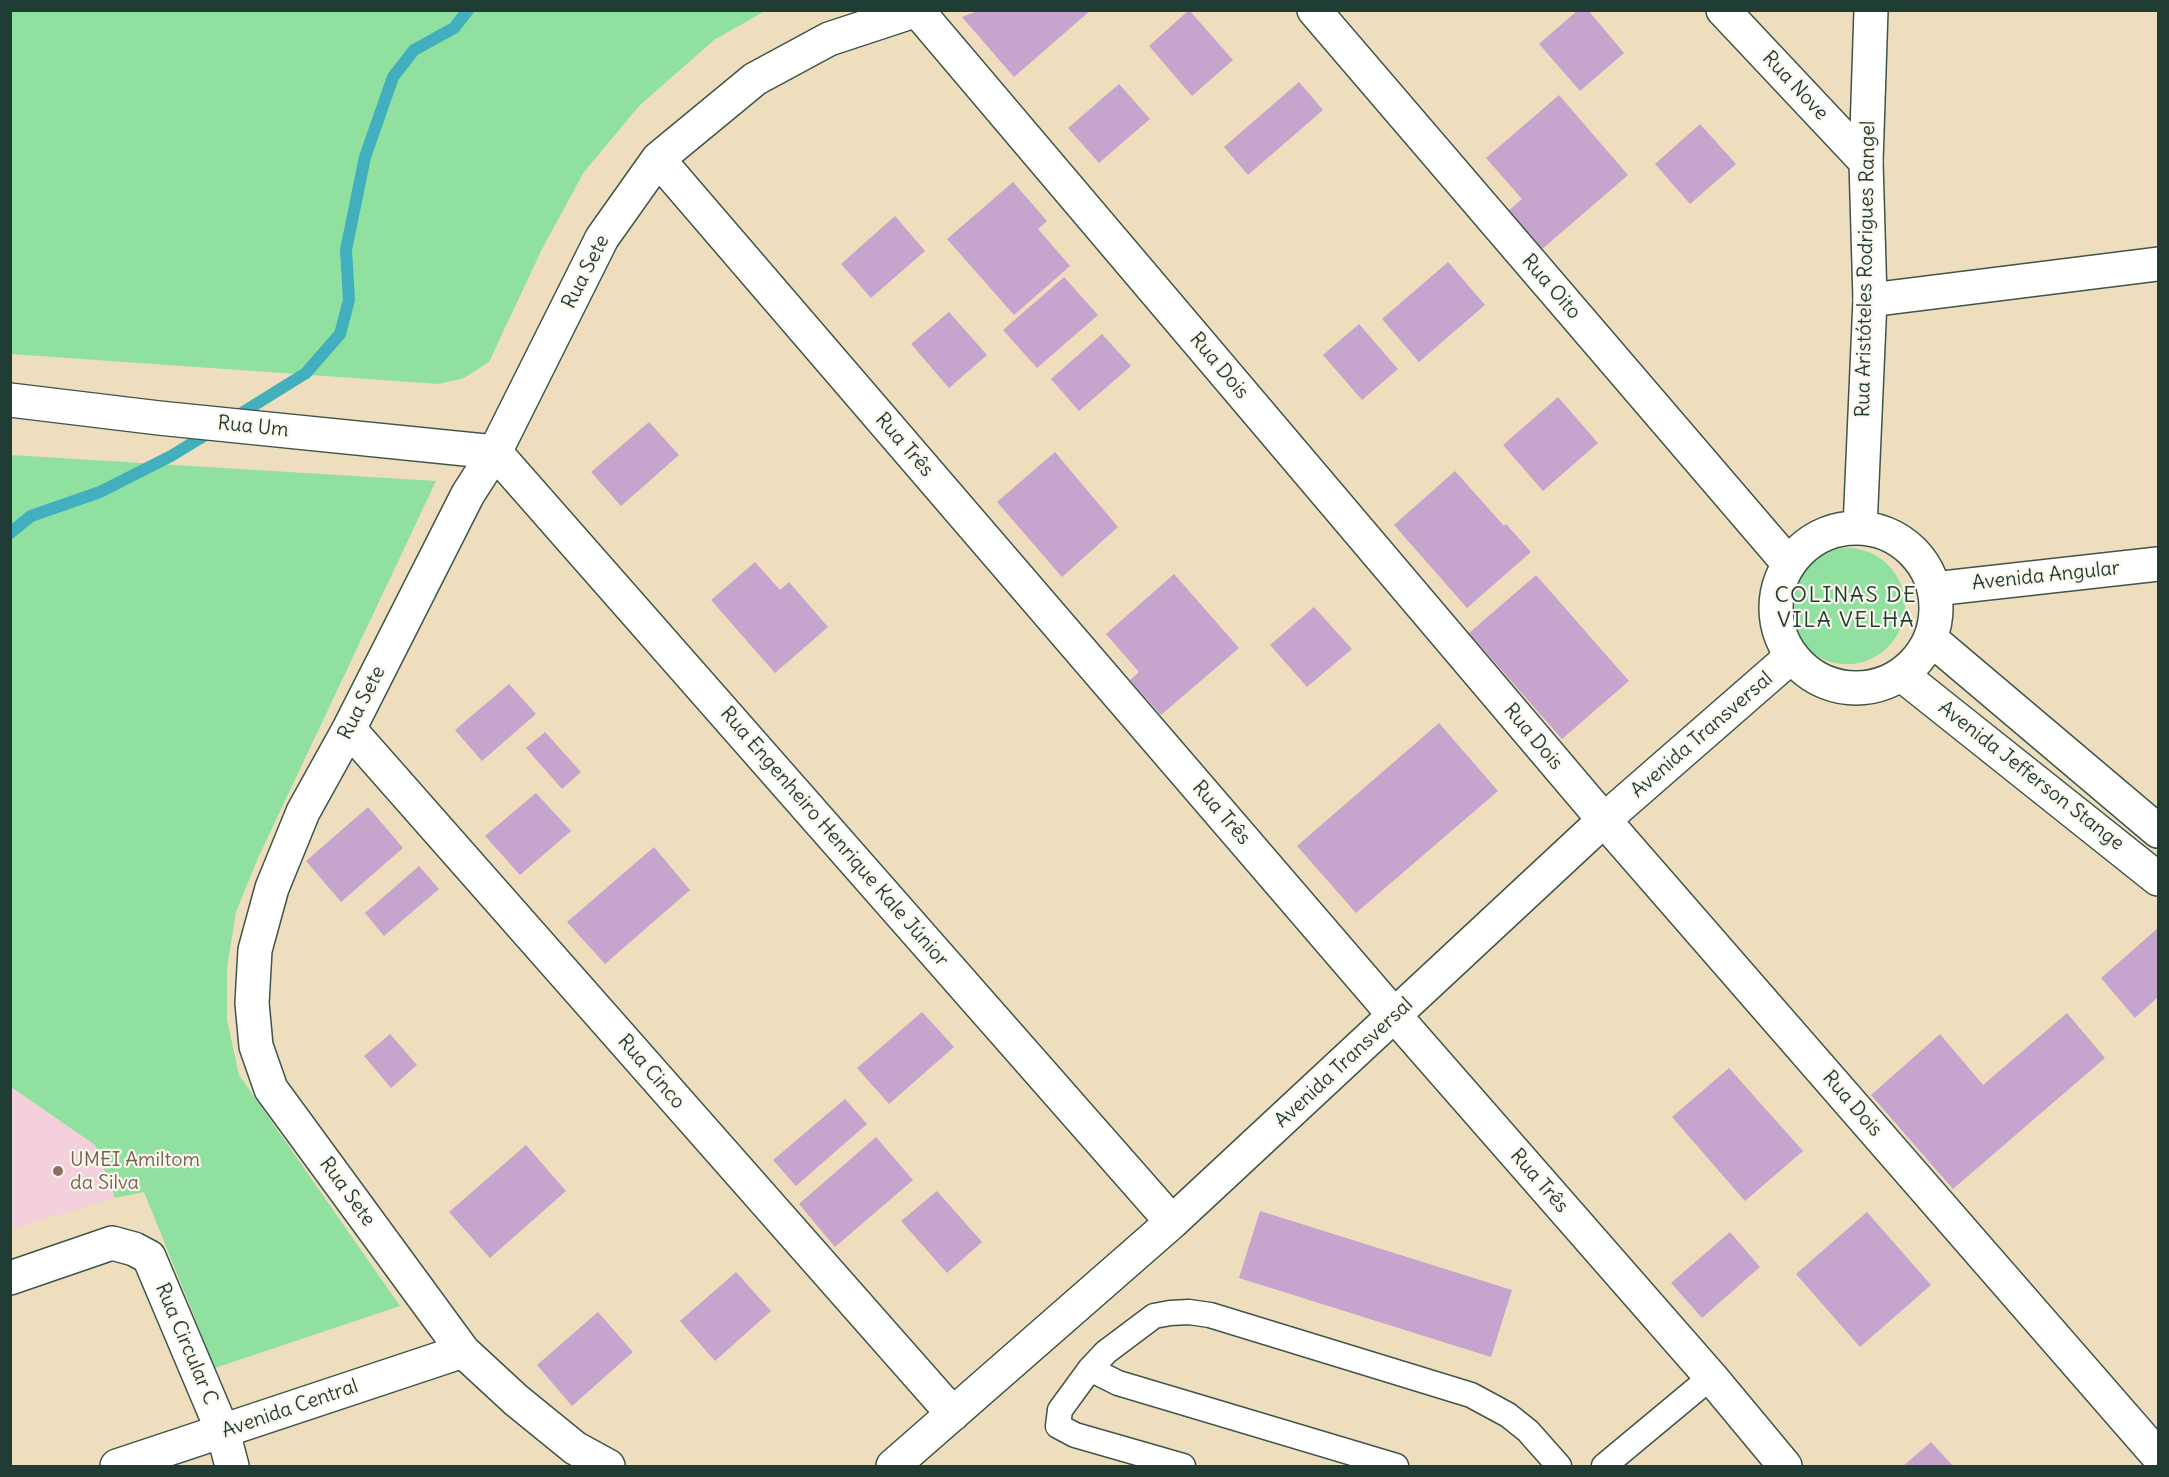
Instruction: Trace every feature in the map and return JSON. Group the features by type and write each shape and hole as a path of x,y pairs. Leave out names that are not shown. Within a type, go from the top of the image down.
{"street":[{"name":"Rua Sete","path":"608,1467 575,1448 516,1400 463,1351 271,1089 256,1046 252,1003 255,950 272,888 303,812 349,729 468,494 495,453 602,238 658,159 755,79 829,39 917,10"},
{"name":"Rua Dois","path":"917,10 1604,820 2158,1456"},
{"name":"Rua Oito","path":"1314,10 1789,564"},
{"name":"Rua Nove","path":"1723,10 1866,162"},
{"name":"Rua Aristóteles Rodrigues Rangel","path":"1860,528 1870,300 1866,162 1871,10"},
{"name":"Rua Três","path":"658,159 1395,1016 1711,1377 1785,1467"},
{"path":"1870,300 2158,264"},
{"name":"Rua Um","path":"10,400 495,453"},
{"name":"Rua Engenheiro Henrique Kale Júnior","path":"495,453 1172,1222"},
{"path":"1860,528 1885,534 1907,546 1924,566 1934,589 1936,614 1931,639 1919,659 1902,675 1880,685 1855,688 1831,685 1809,673 1792,656 1780,634 1776,610 1779,586 1789,564 1803,548 1820,537 1839,530 1860,528"},
{"name":"Avenida Angular","path":"1934,589 2158,564"},
{"name":"Avenida Jefferson Stange","path":"1931,639 2158,831"},
{"name":"Avenida Transversal","path":"893,1467 1172,1222 1604,820 1792,656"},
{"name":"Avenida Jefferson Stange","path":"1902,675 2158,879"},
{"name":"Rua Cinco","path":"349,729 953,1414"},
{"name":"Rua Circular C","path":"10,1278 112,1243 149,1257 223,1432 232,1467"},
{"name":"Avenida Central","path":"117,1467 463,1351"}],"lane":[{"path":"1183,1467 1075,1435 1058,1426 1060,1410 1090,1369 1106,1352 1154,1316 1170,1312 1210,1315 1471,1395 1508,1415 1528,1431 1559,1467"},
{"path":"1090,1369 1118,1383 1396,1467"},
{"path":"1604,1467 1711,1377"}],"shaded area":[{"name":"UMEI Amiltom da Silva","path":"10,1087 95,1145 115,1198 11,1229"}],"green space":[{"path":"10,11 765,11 714,40 639,106 584,172 542,249 489,362 464,378 439,384 11,354"},
{"path":"11,455 436,481 258,858 236,912 227,968 227,1020 239,1075 400,1306 215,1368 144,1192 115,1198 95,1145 11,1087"},
{"path":"1847,548 1869,552 1888,565 1901,584 1905,606 1901,628 1888,647 1869,660 1847,664 1825,660 1806,647 1793,628 1789,606 1793,584 1806,565 1825,552"}],"building":[{"path":"980,10 1091,10 1014,77 962,17"},
{"path":"1189,10 1233,60 1192,96 1149,46"},
{"path":"1578,10 1588,10 1624,53 1580,91 1539,44"},
{"path":"1299,82 1323,110 1248,175 1224,147"},
{"path":"1119,84 1150,119 1099,163 1068,128"},
{"path":"1559,95 1628,175 1541,250 1507,212 1522,199 1486,158"},
{"path":"1700,124 1736,164 1690,204 1655,164"},
{"path":"1013,182 1047,221 1038,229 1070,266 1014,315 947,239"},
{"path":"895,216 925,251 871,298 841,264"},
{"path":"1448,262 1485,305 1419,362 1382,319"},
{"path":"1064,277 1098,315 1037,368 1003,330"},
{"path":"949,312 987,355 949,388 911,344"},
{"path":"1359,324 1398,369 1362,400 1323,355"},
{"path":"1102,334 1131,366 1079,411 1051,379"},
{"path":"1558,397 1598,443 1543,491 1503,445"},
{"path":"649,422 679,455 621,506 591,472"},
{"path":"1055,452 1118,527 1062,577 997,502"},
{"path":"1455,471 1504,526 1506,524 1531,552 1467,608 1394,525"},
{"path":"755,562 780,590 789,582 828,627 775,673 711,600"},
{"path":"1174,574 1239,648 1161,715 1130,680 1139,672 1106,634"},
{"path":"1536,575 1629,681 1562,739 1469,633"},
{"path":"1314,607 1352,649 1307,687 1270,645"},
{"path":"509,684 536,714 482,761 455,730"},
{"path":"1439,723 1498,791 1356,913 1297,846"},
{"path":"545,732 581,772 562,789 526,748"},
{"path":"536,793 571,831 520,875 485,836"},
{"path":"368,807 403,848 341,902 306,861"},
{"path":"654,847 690,890 605,964 567,922"},
{"path":"419,866 439,889 384,936 365,913"},
{"path":"2158,928 2158,997 2135,1018 2101,978"},
{"path":"922,1012 954,1047 889,1104 857,1068"},
{"path":"2067,1013 2105,1058 1953,1189 1871,1095 1940,1034 1983,1085"},
{"path":"390,1034 417,1065 391,1088 364,1056"},
{"path":"1729,1068 1803,1151 1745,1201 1672,1117"},
{"path":"845,1099 867,1124 796,1186 773,1160"},
{"path":"876,1137 913,1180 835,1247 799,1204"},
{"path":"526,1145 566,1191 490,1258 449,1212"},
{"path":"937,1191 982,1242 947,1273 901,1221"},
{"path":"1260,1211 1512,1290 1491,1357 1239,1278"},
{"path":"1867,1212 1931,1285 1860,1347 1796,1274"},
{"path":"1730,1232 1760,1267 1702,1318 1671,1283"},
{"path":"736,1272 771,1311 715,1361 680,1321"},
{"path":"598,1312 633,1352 572,1406 537,1365"},
{"path":"1931,1442 1953,1466 1903,1466"}],"waterway":[{"path":"232,419 306,373 340,334 349,300 346,250 365,157 393,77 414,50 454,28 468,10"},
{"path":"10,533 31,516 100,492 171,456 212,431"}],"place":[{"name":"UMEI Amiltom da Silva","path":"58,1171"}],"district":[{"name":"COLINAS DE VILA VELHA","path":"1846,608"}]}
